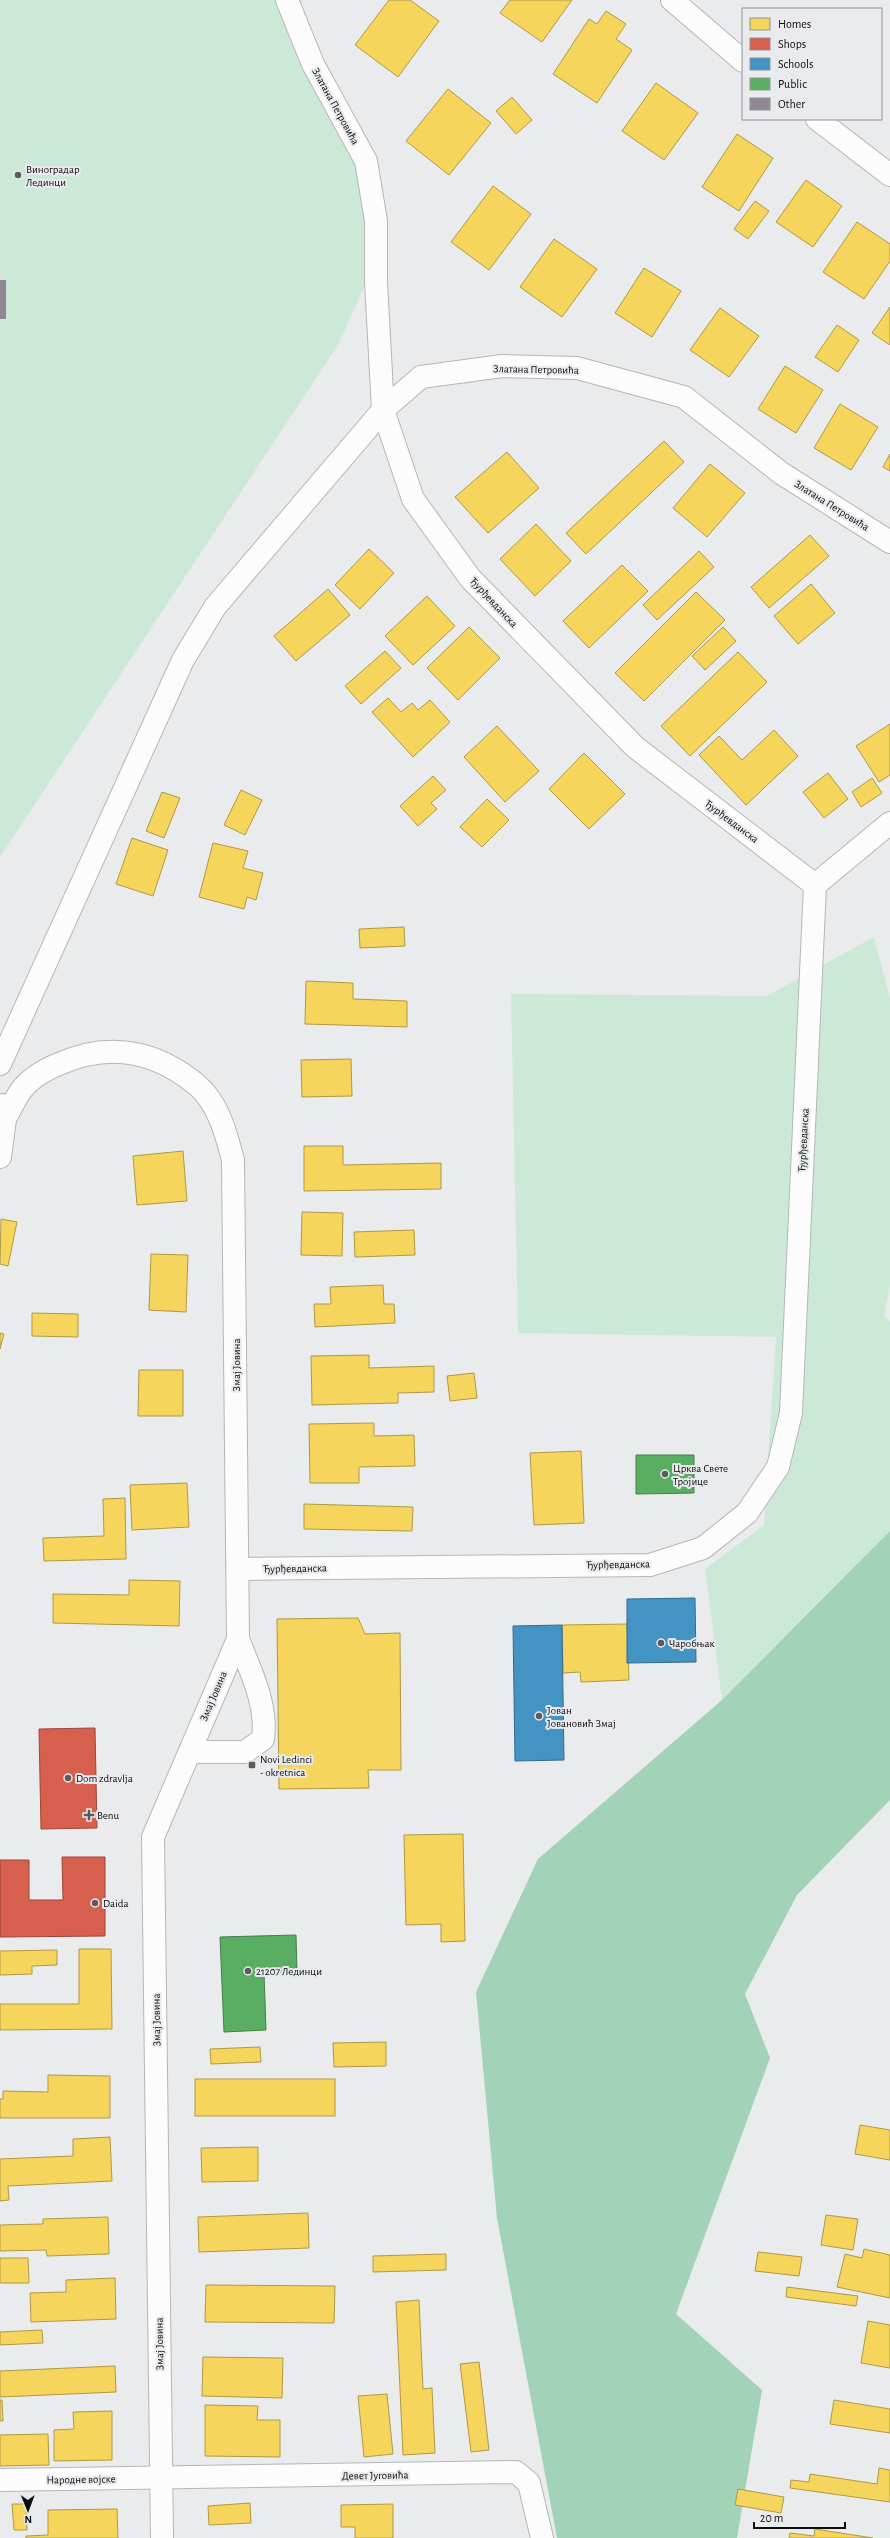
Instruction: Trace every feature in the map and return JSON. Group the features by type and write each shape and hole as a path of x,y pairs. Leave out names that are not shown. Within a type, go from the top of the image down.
{"street":[{"name":"Златана Петровића","path":"286,0 313,64 366,161 376,221 376,282 383,410"},
{"path":"672,0 742,61"},
{"path":"818,120 890,175"},
{"name":"Златана Петровића","path":"383,410 421,377 502,366 578,368 684,396 781,473 890,542"},
{"name":"Ђурђевданска","path":"238,1569 650,1565 703,1548 747,1514 778,1467 791,1413 815,885 635,747 470,578 413,499 383,410"},
{"path":"0,1064 183,660 215,607 383,410"},
{"path":"815,885 890,822"},
{"name":"Змај Јовина","path":"0,1157 3,1109 42,1071 80,1054 122,1050 163,1062 198,1086 222,1120 233,1160 235,1207 238,1639 153,1837 162,2538"},
{"path":"190,1752 245,1752 263,1739 265,1723 255,1683 238,1639"},
{"name":"Девет Југовића","path":"161,2478 516,2472 529,2483 542,2538"},
{"name":"Народне војске","path":"0,2480 161,2478"}],"green space":[{"path":"0,0 303,0 297,7 385,241 338,345 0,857"},
{"path":"874,937 890,999 890,1285 884,1317 890,1321 890,1531 722,1700 705,1569 764,1525 776,1337 518,1333 511,994 767,996"},
{"path":"890,1531 890,1800 797,1895 745,1994 770,2058 676,2314 762,2390 737,2538 557,2538 497,2218 476,1992 538,1859 722,1700"}],"building: Homes":[{"path":"389,0 410,0 439,21 398,77 355,45"},
{"path":"510,0 572,0 542,42 500,13"},
{"path":"606,11 626,24 616,39 632,50 597,103 553,74 589,19 597,24"},
{"path":"656,83 698,113 664,160 622,131"},
{"path":"448,89 491,123 449,175 406,141"},
{"path":"512,97 532,120 516,134 496,111"},
{"path":"737,134 773,158 739,211 702,187"},
{"path":"806,180 842,206 813,247 776,222"},
{"path":"493,186 531,214 489,270 451,242"},
{"path":"755,201 769,211 748,239 734,229"},
{"path":"857,222 890,244 890,261 864,299 823,272"},
{"path":"554,239 597,269 562,317 520,287"},
{"path":"644,268 681,291 652,337 615,313"},
{"path":"890,307 890,345 872,333"},
{"path":"720,308 759,336 729,377 690,350"},
{"path":"837,325 859,340 838,372 815,357"},
{"path":"785,366 823,390 796,433 758,409"},
{"path":"840,404 878,427 851,470 814,448"},
{"path":"664,441 684,462 586,554 566,533"},
{"path":"507,452 539,488 488,533 455,497"},
{"path":"890,454 890,471 883,467"},
{"path":"710,464 745,493 707,537 673,508"},
{"path":"536,524 571,561 535,596 500,559"},
{"path":"810,535 829,556 769,608 751,587"},
{"path":"369,549 394,573 360,609 335,585"},
{"path":"699,551 714,567 657,620 643,605"},
{"path":"622,565 648,591 589,648 563,621"},
{"path":"811,584 835,613 798,644 774,616"},
{"path":"328,589 350,615 296,661 274,636"},
{"path":"696,592 725,620 644,701 615,673"},
{"path":"427,596 455,626 413,665 385,636"},
{"path":"469,627 500,658 458,700 427,668"},
{"path":"723,627 736,641 705,670 692,656"},
{"path":"385,651 401,668 361,704 345,686"},
{"path":"738,652 767,682 690,756 661,726"},
{"path":"388,698 401,712 412,703 418,710 430,700 450,722 413,757 372,712"},
{"path":"890,724 890,775 879,782 856,746"},
{"path":"497,726 539,771 505,802 464,757"},
{"path":"774,730 798,756 746,805 699,755 719,736 742,760"},
{"path":"584,753 625,794 589,829 549,789"},
{"path":"828,773 848,799 824,818 803,792"},
{"path":"433,776 446,790 431,803 437,809 418,826 400,806"},
{"path":"872,778 882,793 861,807 852,792"},
{"path":"241,790 262,800 245,835 224,825"},
{"path":"162,792 180,798 164,838 146,831"},
{"path":"487,799 509,820 482,847 460,827"},
{"path":"132,838 168,850 153,896 116,884"},
{"path":"213,843 248,851 243,868 263,873 256,900 247,897 244,909 199,897"},
{"path":"404,927 405,946 360,948 359,929"},
{"path":"306,981 353,983 353,999 407,1001 407,1027 305,1024"},
{"path":"351,1059 352,1096 302,1097 301,1060"},
{"path":"304,1146 343,1146 343,1165 441,1163 441,1189 304,1191"},
{"path":"183,1151 187,1201 137,1205 133,1156"},
{"path":"302,1212 343,1213 342,1256 301,1255"},
{"path":"1,1219 17,1222 8,1266 0,1264"},
{"path":"414,1230 415,1255 355,1257 354,1232"},
{"path":"151,1254 188,1255 186,1312 149,1310"},
{"path":"383,1285 384,1304 394,1304 395,1323 315,1327 314,1304 331,1304 330,1287"},
{"path":"32,1313 78,1314 78,1337 32,1336"},
{"path":"0,1333 4,1334 0,1349"},
{"path":"369,1355 369,1368 434,1366 434,1392 398,1393 398,1403 312,1405 311,1356"},
{"path":"139,1370 183,1370 183,1416 138,1416"},
{"path":"474,1373 477,1398 450,1401 447,1376"},
{"path":"374,1423 374,1436 414,1435 415,1466 359,1467 359,1483 310,1483 309,1424"},
{"path":"581,1451 584,1523 534,1525 530,1453"},
{"path":"187,1483 189,1527 132,1530 130,1485"},
{"path":"125,1498 126,1559 44,1561 43,1538 104,1536 103,1499"},
{"path":"304,1504 413,1507 412,1531 304,1529"},
{"path":"129,1580 180,1581 179,1626 53,1623 53,1594 129,1595"},
{"path":"358,1618 365,1634 400,1633 401,1770 368,1770 369,1788 279,1789 277,1619"},
{"path":"627,1624 629,1680 581,1682 580,1672 563,1673 562,1625"},
{"path":"463,1834 465,1941 441,1942 441,1924 406,1925 404,1835"},
{"path":"79,1949 111,1949 112,2029 0,2030 0,2004 79,2004"},
{"path":"57,1950 57,1965 32,1966 32,1974 0,1975 0,1951"},
{"path":"386,2042 386,2066 334,2067 333,2043"},
{"path":"260,2047 261,2062 211,2064 210,2049"},
{"path":"48,2075 110,2076 110,2118 0,2118 0,2099 3,2099 3,2091 48,2092"},
{"path":"195,2079 335,2079 335,2116 195,2116"},
{"path":"860,2125 890,2130 890,2160 855,2154"},
{"path":"110,2137 112,2181 8,2186 9,2200 0,2201 0,2159 73,2156 73,2139"},
{"path":"258,2147 258,2181 202,2182 201,2148"},
{"path":"308,2213 309,2248 199,2252 198,2217"},
{"path":"826,2215 858,2219 853,2250 821,2245"},
{"path":"108,2217 109,2254 47,2256 46,2250 0,2251 0,2225 43,2224 43,2219"},
{"path":"864,2249 890,2255 890,2298 837,2287 845,2254 862,2258"},
{"path":"758,2252 802,2257 799,2276 755,2271"},
{"path":"446,2254 446,2270 373,2272 373,2256"},
{"path":"0,2258 28,2258 29,2283 0,2283"},
{"path":"115,2278 116,2319 31,2322 30,2293 66,2292 66,2280"},
{"path":"206,2285 335,2286 334,2323 205,2322"},
{"path":"787,2287 858,2296 856,2306 786,2297"},
{"path":"419,2300 423,2389 432,2388 435,2453 403,2455 396,2302"},
{"path":"868,2321 890,2325 890,2368 861,2363"},
{"path":"42,2330 43,2343 0,2345 0,2332"},
{"path":"203,2357 283,2358 282,2398 202,2396"},
{"path":"479,2362 489,2450 471,2452 460,2364"},
{"path":"115,2366 116,2392 0,2397 0,2371"},
{"path":"387,2394 393,2454 364,2457 358,2396"},
{"path":"0,2400 2,2400 3,2421 0,2421"},
{"path":"834,2400 890,2409 890,2433 830,2424"},
{"path":"205,2405 258,2406 257,2420 280,2420 280,2457 205,2456"},
{"path":"112,2411 112,2460 54,2461 54,2430 74,2429 73,2412"},
{"path":"48,2434 49,2465 0,2466 0,2435"},
{"path":"879,2468 890,2470 890,2502 790,2488 791,2480 809,2482 810,2474 877,2484"},
{"path":"738,2489 784,2497 781,2513 735,2505"},
{"path":"250,2503 251,2523 209,2525 208,2506"},
{"path":"12,2504 26,2504 27,2530 14,2530"},
{"path":"393,2504 393,2538 355,2538 355,2527 341,2527 341,2505"},
{"path":"117,2509 118,2538 26,2538 26,2536 48,2535 48,2510"},
{"path":"815,2529 873,2538 789,2538 790,2533 814,2536"}],"building: Shops":[{"name":"Dom zdravlja","path":"95,1728 97,1828 41,1829 39,1729"},
{"path":"62,1857 105,1857 105,1936 0,1937 0,1860 29,1860 29,1900 63,1900"}],"building: Schools":[{"name":"Чаробњак","path":"695,1598 696,1662 627,1663 627,1599"},
{"name":"Јован Јовановић Змај","path":"562,1625 564,1760 515,1761 513,1626"}],"building: Public":[{"name":"Црква Свете Тројице","path":"636,1455 694,1455 694,1493 636,1494"},
{"path":"296,1935 297,1972 264,1973 266,2030 224,2032 220,1937"}],"building: Other":[{"path":"0,280 6,280 6,319 0,319"}],"place":[{"name":"Виноградар Лединци","path":"18,175"},
{"name":"Црква Свете Тројице","path":"665,1474"},
{"name":"Чаробњак","path":"661,1643"},
{"name":"Јован Јовановић Змај","path":"539,1716"},
{"name":"Novi Ledinci - okretnica","path":"252,1765"},
{"name":"Dom zdravlja","path":"68,1778"},
{"name":"Benu","path":"89,1815"},
{"name":"Daida","path":"95,1903"},
{"name":"21207 Лединци","path":"248,1971"}]}
